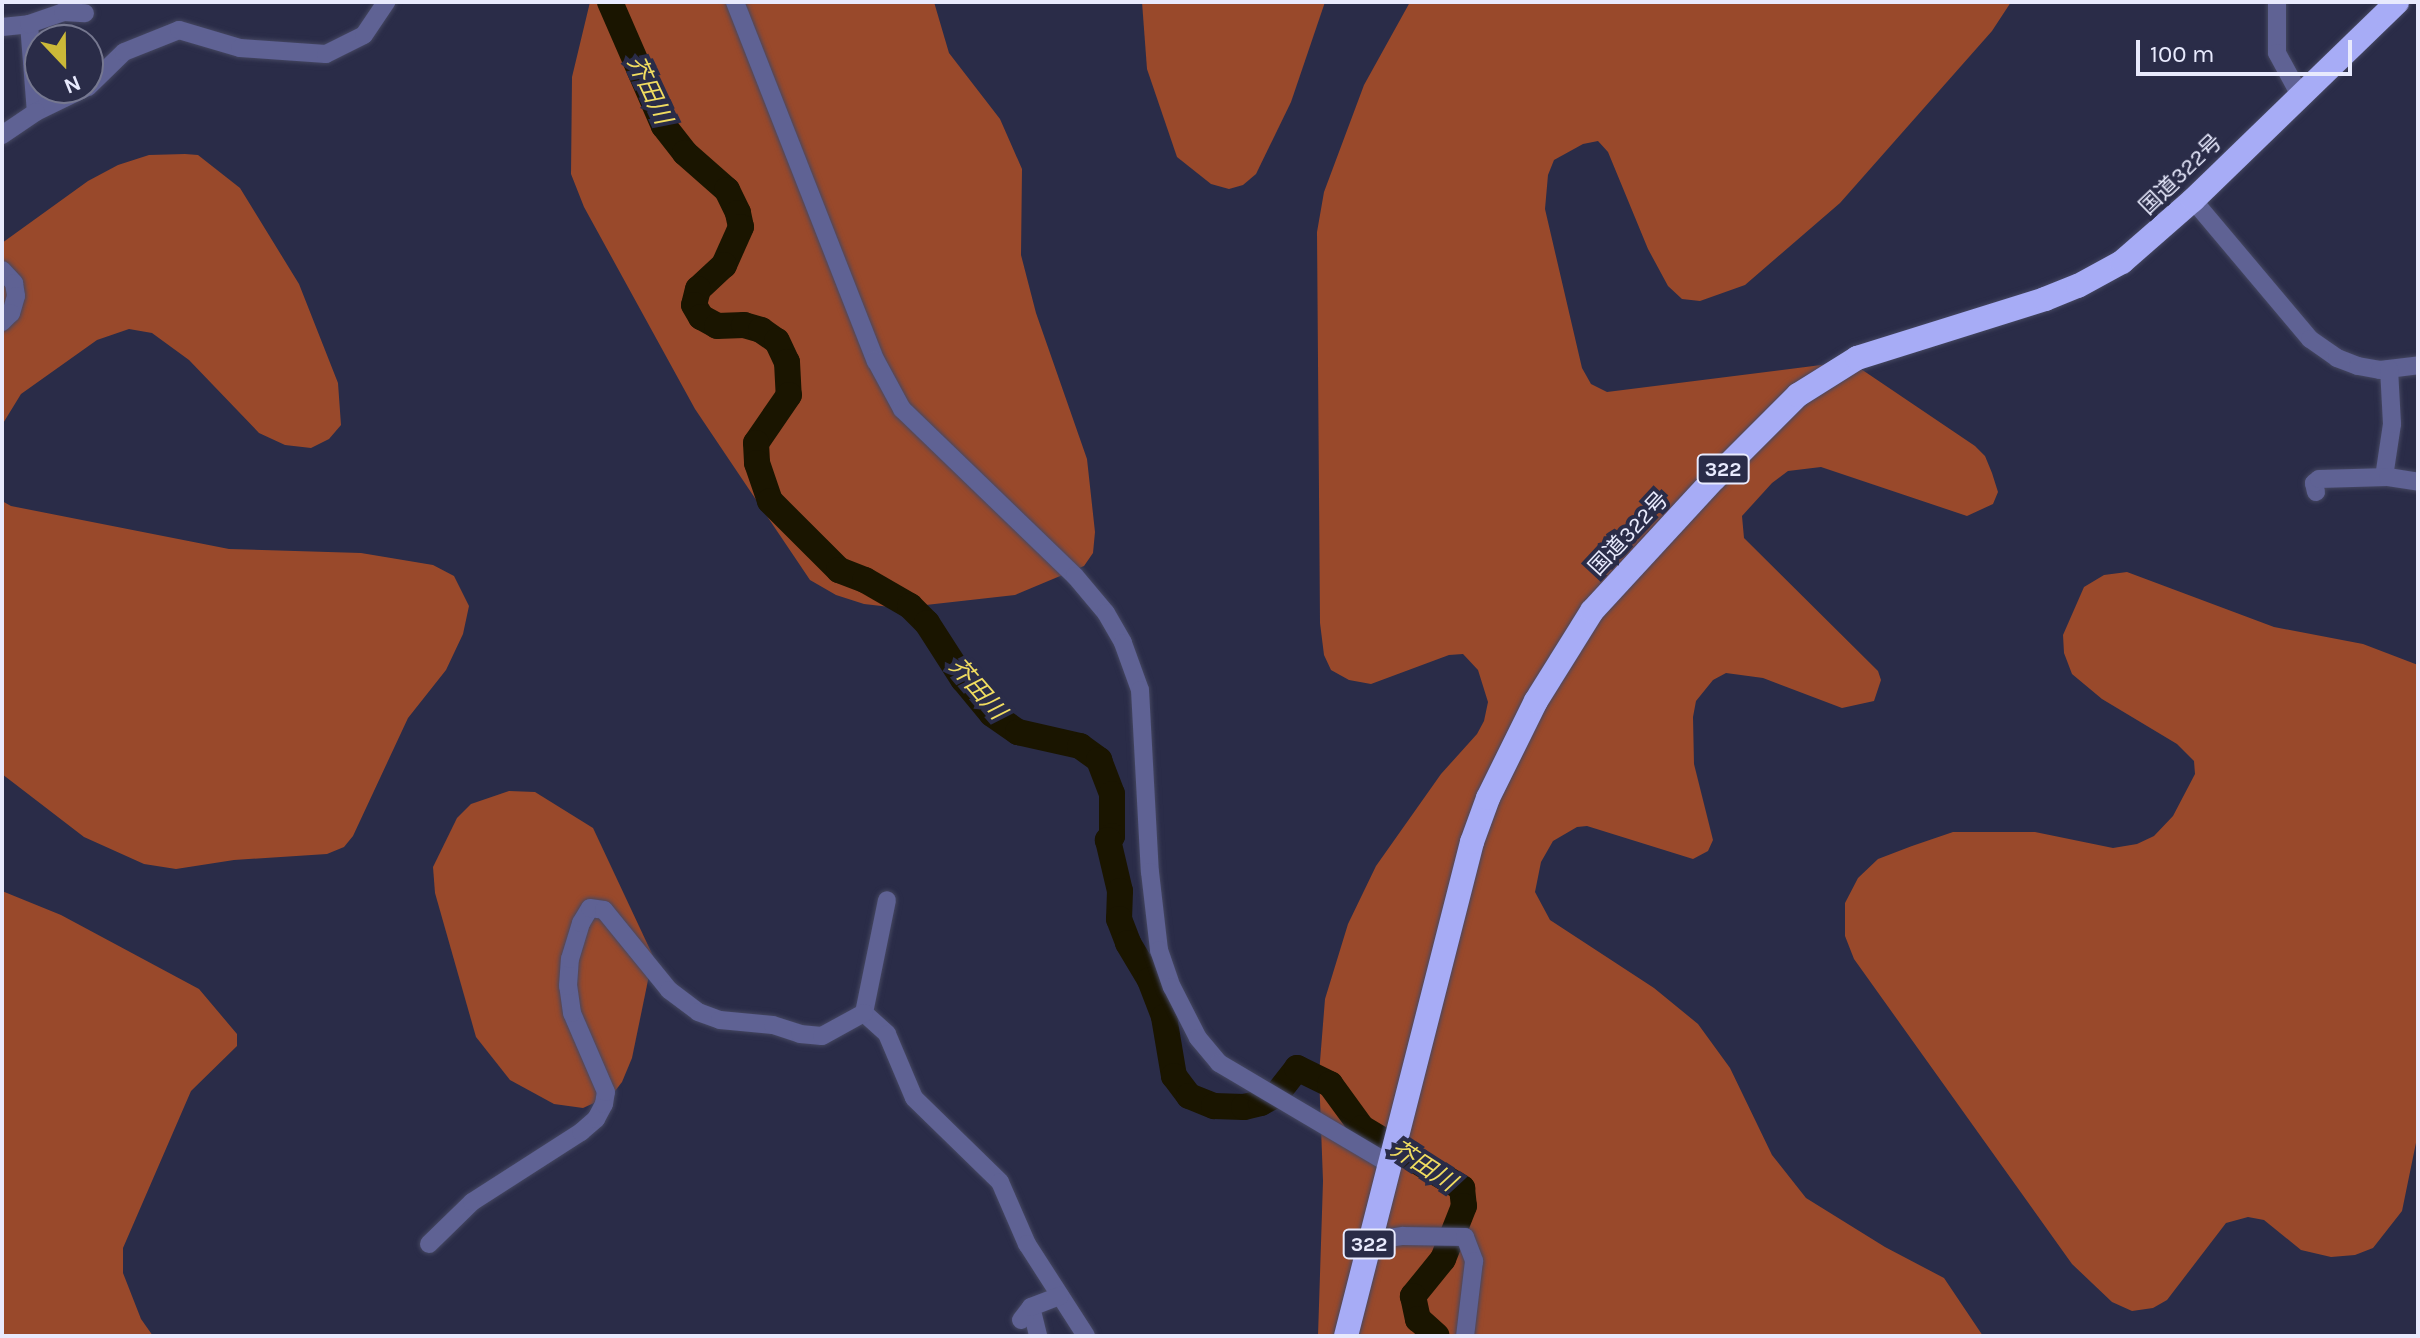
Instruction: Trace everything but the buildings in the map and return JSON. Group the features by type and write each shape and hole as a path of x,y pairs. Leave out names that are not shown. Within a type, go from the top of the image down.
{"highway":[{"name":"国道322号","path":"1346,1336 1472,842 1488,798 1536,701 1592,611 1779,411 1814,383 1857,358 1888,345 2078,286 2147,243 2397,2"}],"street":[{"path":"104,71 124,52 179,30 240,48 326,54 364,35 386,2"},
{"path":"735,2 876,361 902,409 1075,576 1106,613 1123,643 1140,690 1150,872 1159,950 1172,987 1198,1038 1219,1063 1391,1158"},
{"path":"2277,2 2277,53 2301,97"},
{"path":"29,24 63,12 85,13"},
{"path":"2,27 24,25"},
{"path":"35,104 36,112"},
{"path":"2,135 52,104"},
{"path":"2193,200 2310,339 2337,358 2380,370 2418,365"},
{"path":"2,270 14,283 16,296 11,313 2,322"},
{"path":"2384,477 2392,424 2389,369"},
{"path":"2316,492 2314,483 2319,479 2384,477 2418,482"},
{"path":"429,1244 472,1202 581,1132 596,1119 604,1104 606,1092 572,1013 568,986 570,959 581,923 590,908 604,910 669,990 698,1012 720,1020 773,1025 800,1034 822,1036 864,1013 887,900"},
{"path":"864,1013 887,1034 914,1098 1000,1182 1027,1244 1086,1336"},
{"path":"1370,1241 1403,1236 1465,1237 1474,1261 1465,1336"},
{"path":"1038,1336 1026,1314 1060,1296"}],"shaded area":[{"path":"590,2 934,2 949,53 1000,119 1022,169 1021,255 1036,313 1087,459 1095,532 1093,553 1084,566 1015,595 899,608 864,604 836,595 810,580 695,409 584,207 571,174 572,77"},
{"path":"1142,2 1325,2 1291,102 1256,174 1243,185 1229,189 1211,184 1177,157 1147,69"},
{"path":"1410,2 2011,2 1992,31 1840,203 1745,285 1700,301 1682,299 1668,286 1648,249 1608,152 1598,141 1583,144 1554,160 1548,175 1545,209 1582,368 1591,384 1607,392 1837,363 1858,367 1975,446 1985,456 1992,473 1998,492 1993,504 1967,516 1821,467 1788,471 1772,483 1742,516 1744,538 1878,671 1881,680 1874,701 1842,708 1763,678 1726,673 1713,680 1696,701 1693,717 1694,764 1713,840 1708,851 1693,859 1587,826 1577,827 1553,841 1541,862 1535,892 1550,920 1654,988 1698,1024 1730,1068 1772,1155 1806,1198 1885,1247 1944,1278 1983,1336 1318,1336 1323,1181 1319,1074 1325,999 1348,924 1376,866 1441,774 1477,734 1488,702 1478,670 1463,654 1449,655 1371,684 1349,680 1331,670 1324,655 1320,623 1317,232 1324,192 1364,85"},
{"path":"149,155 198,155 240,188 299,284 338,383 341,425 329,439 311,448 285,445 259,433 189,360 152,333 129,329 97,340 21,394 2,425 2,243 88,181 118,165"},
{"path":"2,501 11,506 229,549 361,553 433,565 454,576 469,606 463,634 446,670 408,718 353,836 344,847 327,854 234,860 176,869 144,864 84,837 2,774"},
{"path":"2127,572 2274,627 2363,644 2418,665 2418,1133 2402,1211 2373,1248 2355,1255 2331,1257 2301,1250 2264,1220 2248,1217 2226,1223 2167,1300 2153,1308 2132,1311 2112,1302 2072,1264 1854,959 1845,936 1845,903 1858,878 1878,859 1912,846 1953,832 2035,832 2113,848 2137,844 2154,836 2173,816 2195,774 2194,761 2177,744 2102,699 2072,674 2064,653 2063,635 2084,587 2104,575"},
{"path":"509,791 535,792 593,828 653,956 632,1058 622,1082 612,1095 583,1108 554,1104 510,1080 476,1037 435,893 433,867 457,818 471,804"},
{"path":"2,891 61,915 199,989 237,1034 237,1046 191,1091 123,1248 123,1273 141,1319 153,1336 2,1336"}],"waterway":[{"name":"芥田川","path":"610,2 664,126 685,153 727,190 738,213 741,227 724,265 698,289 694,305 701,317 717,326 744,325 761,330 777,341 787,362 789,395 756,443 757,463 770,501 839,570 865,580 910,606 927,623 963,679 992,714 1018,732 1080,746 1099,760 1112,794 1112,836 1108,840 1120,891 1119,919 1128,943 1150,980 1164,1017 1174,1076 1189,1096 1214,1106 1244,1107 1261,1103 1277,1094 1297,1068 1330,1084 1362,1128 1462,1188 1464,1206 1443,1259 1413,1296 1418,1319 1437,1336"}]}
